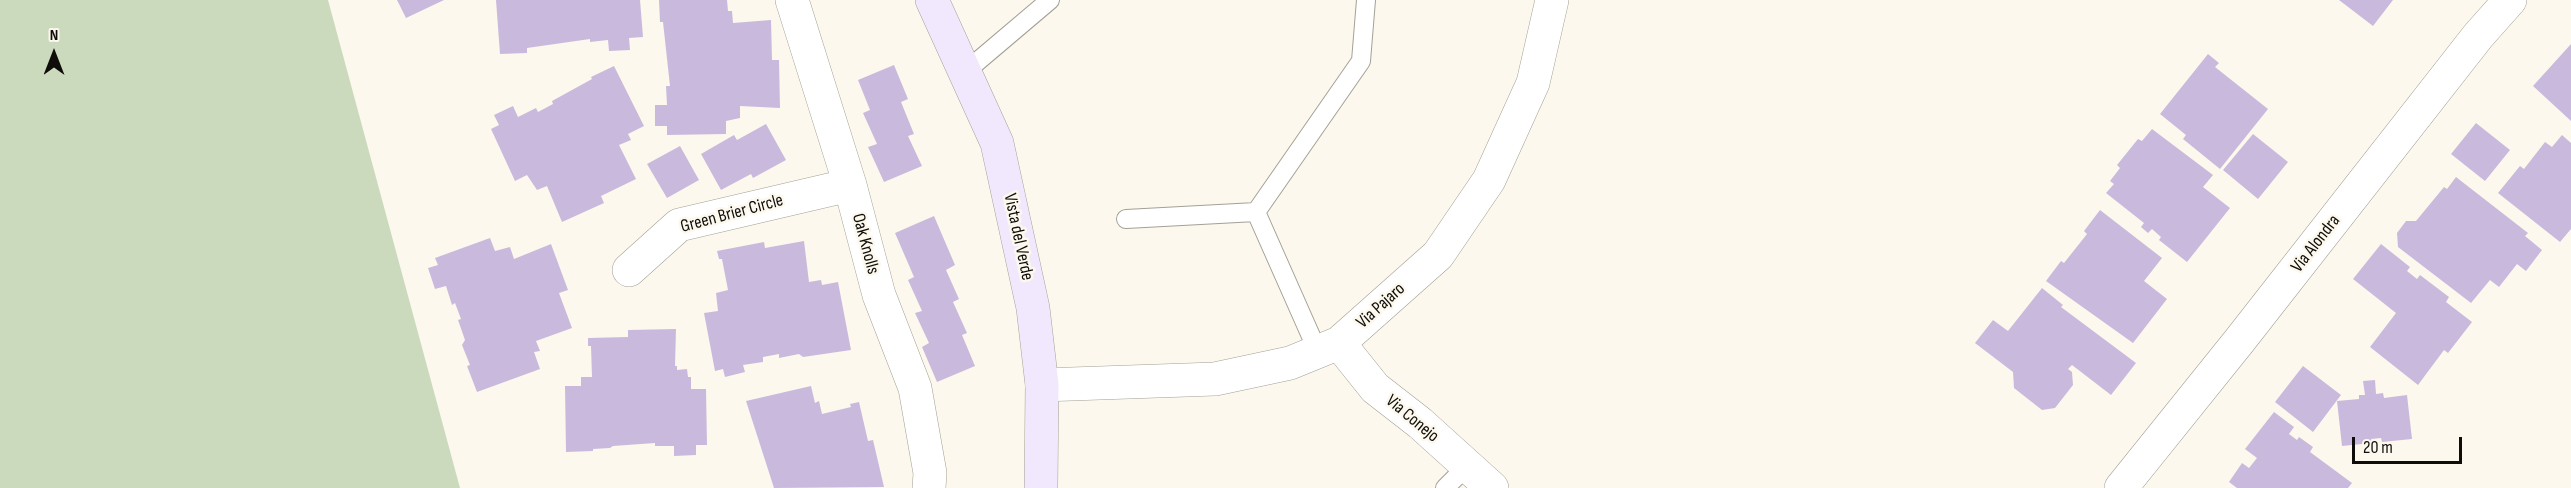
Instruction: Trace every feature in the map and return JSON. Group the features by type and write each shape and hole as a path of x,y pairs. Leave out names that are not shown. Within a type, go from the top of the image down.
{"street":[{"name":"Oak Knolls","path":"792,0 850,185 879,295 915,388 930,473 929,488"},
{"name":"Vista del Verde","path":"932,0 998,143 1033,308 1042,385 1041,488"},
{"name":"Via Pajaro","path":"1042,385 1215,379 1290,363 1329,347 1438,255 1489,180 1533,83 1552,0"},
{"name":"Via Alondra","path":"2121,488 2478,36 2510,0"},
{"name":"Green Brier Circle","path":"629,270 679,225 850,185"},
{"name":"Via Conejo","path":"1329,347 1375,388 1420,423 1456,477 1492,488"}],"lane":[{"path":"964,72 1050,0"},
{"path":"1256,212 1361,61 1366,0"},
{"path":"1126,219 1256,212"},
{"path":"1256,212 1329,347"}],"green space":[{"path":"0,0 328,0 460,488 0,488"}],"building":[{"path":"397,0 444,0 406,18"},
{"path":"496,0 640,0 643,37 629,38 630,50 609,51 608,40 590,42 590,39 527,48 527,53 500,54"},
{"path":"659,0 727,0 728,11 732,11 733,23 771,20 772,60 779,60 780,108 740,106 740,118 726,121 726,134 667,135 667,126 655,126 655,105 667,105 666,86 670,86"},
{"path":"2339,0 2393,0 2373,26"},
{"path":"2571,44 2571,121 2533,86"},
{"path":"2208,54 2219,63 2215,67 2268,109 2220,169 2183,139 2186,135 2160,114"},
{"path":"894,65 908,99 901,102 914,134 908,136 922,166 884,182 868,147 877,144 863,113 870,110 858,80"},
{"path":"614,66 644,126 628,134 631,140 619,145 636,179 601,196 604,203 562,222 547,186 537,190 527,175 515,181 491,129 499,125 494,115 513,106 518,117 536,108 538,112 553,104 552,101 592,79 591,77"},
{"path":"2476,123 2510,150 2485,181 2451,154"},
{"path":"766,124 786,160 753,178 751,174 721,190 701,154 734,135 737,140"},
{"path":"2152,129 2213,175 2203,187 2230,208 2187,262 2159,240 2161,237 2152,229 2148,233 2141,227 2144,223 2106,193 2114,184 2110,181 2120,168 2117,165 2138,139 2142,141"},
{"path":"2253,134 2288,162 2258,199 2223,170"},
{"path":"2562,135 2571,143 2571,229 2560,242 2498,193 2520,166 2524,169 2545,142 2552,147"},
{"path":"680,146 699,180 667,198 647,164"},
{"path":"2456,177 2528,233 2525,236 2542,250 2526,271 2517,264 2499,287 2490,280 2471,303 2398,247 2397,233 2406,221 2416,221 2444,187 2447,189"},
{"path":"2100,210 2162,258 2144,281 2167,299 2133,343 2046,281 2061,261 2064,263 2087,234 2084,231"},
{"path":"934,216 955,265 946,270 959,299 953,302 967,333 962,335 975,366 937,382 922,347 929,343 915,313 922,311 908,280 914,277 895,233"},
{"path":"490,238 495,251 510,247 514,259 551,244 568,290 559,293 572,328 536,341 540,351 534,352 540,369 477,392 467,366 470,365 462,345 465,340 455,303 452,305 446,286 435,289 428,268 438,265 435,258"},
{"path":"804,241 809,282 821,280 822,285 838,282 851,350 803,357 799,354 779,358 779,354 763,357 763,362 743,365 745,372 725,377 723,369 715,371 704,313 718,311 716,293 728,290 722,259 719,259 717,251 764,242 765,248"},
{"path":"2381,244 2410,267 2407,271 2417,279 2420,275 2449,297 2446,302 2472,322 2448,353 2444,350 2418,385 2370,347 2396,313 2353,279"},
{"path":"2042,288 2063,305 2061,307 2136,363 2111,395 2072,365 2068,369 2072,372 2073,385 2055,408 2042,410 2014,388 2013,372 1975,343 1993,320 2008,331"},
{"path":"676,329 675,366 677,370 687,369 688,377 691,377 691,389 706,389 707,445 696,445 696,455 674,456 674,446 655,446 655,443 566,452 565,386 581,386 581,377 592,377 591,346 588,346 588,338 628,337 628,330"},
{"path":"2303,366 2341,395 2313,432 2275,402"},
{"path":"2375,380 2376,394 2383,393 2384,398 2407,395 2412,439 2382,442 2381,438 2371,439 2372,443 2342,446 2337,401 2359,399 2359,395 2365,395 2363,381"},
{"path":"811,386 815,403 819,401 822,414 851,407 850,404 859,402 868,441 873,440 884,487 774,488 746,401"},
{"path":"2274,412 2294,427 2289,434 2297,440 2299,437 2313,447 2310,452 2352,483 2348,488 2237,488 2229,482 2242,463 2249,468 2257,458 2245,449"}]}
